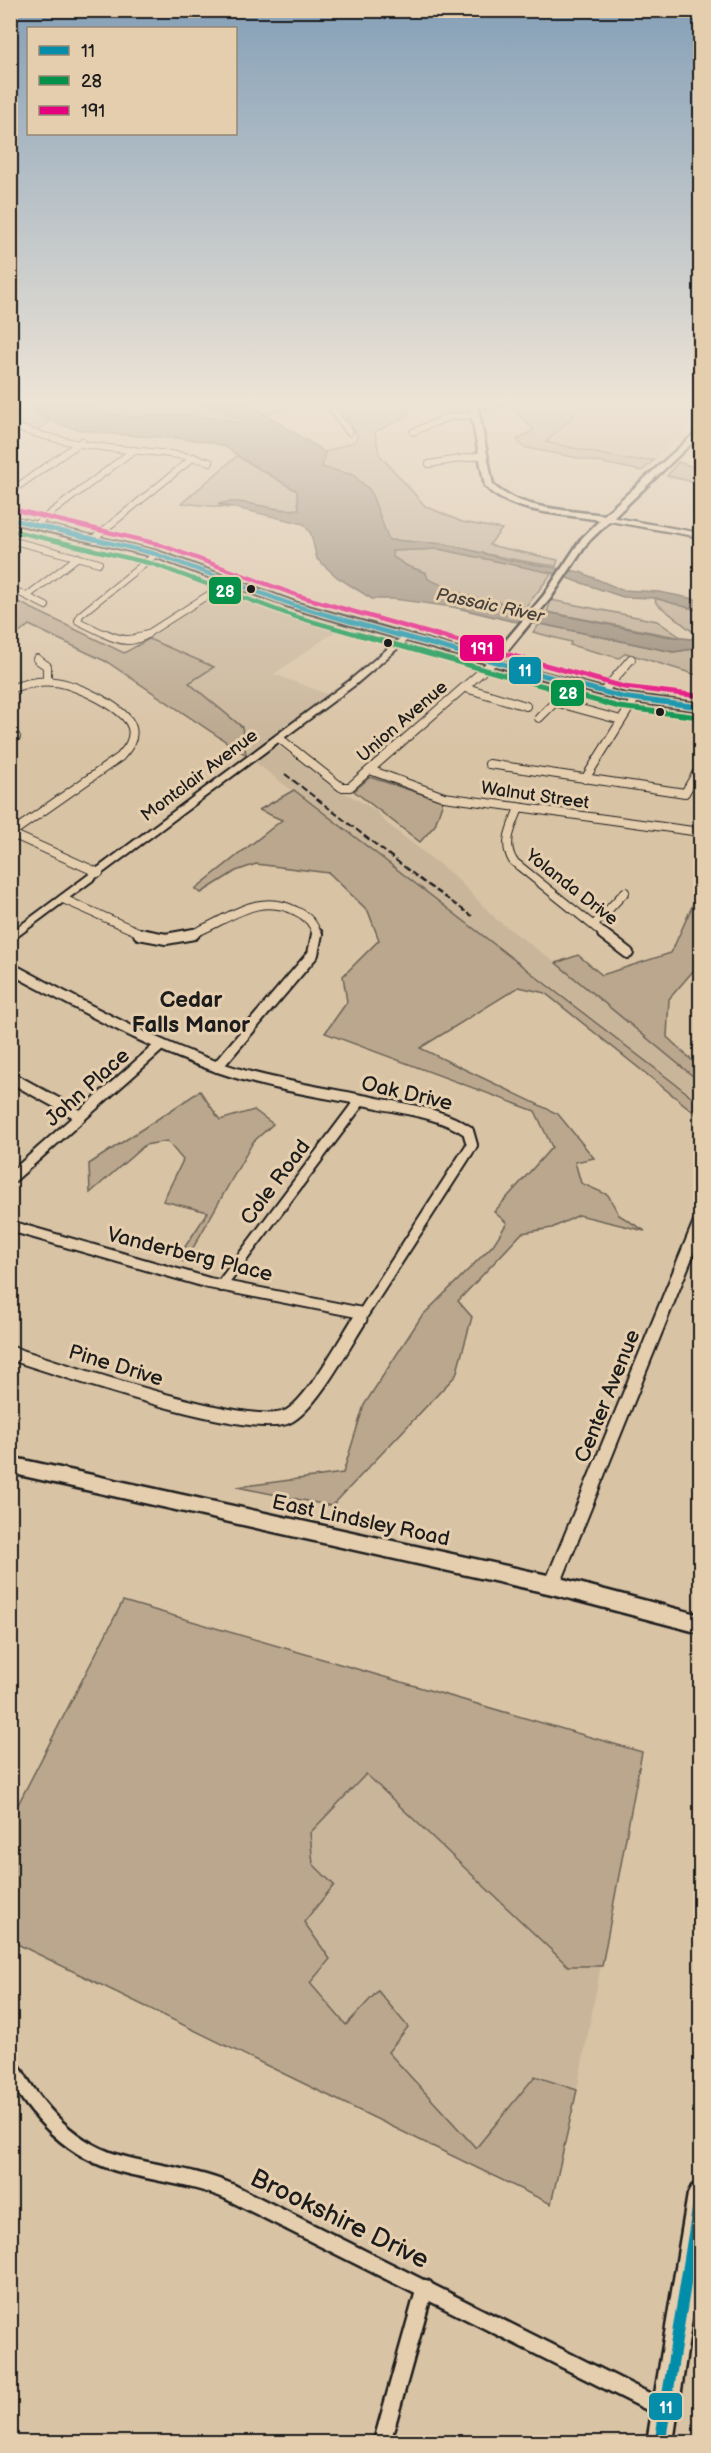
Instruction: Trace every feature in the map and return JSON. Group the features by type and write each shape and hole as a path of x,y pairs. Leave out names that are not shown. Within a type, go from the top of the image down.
{"main road":[{"path":"599,516 606,518"},
{"name":"Union Avenue","path":"493,662 548,597 574,558 606,518"},
{"path":"10,519 156,554 308,610 603,692 635,699 700,707"},
{"name":"East Lindsley Road","path":"10,1465 552,1585 700,1624"},
{"path":"660,2442 700,2194"}],"street":[{"path":"35,525 46,516"},
{"path":"93,539 121,516"},
{"path":"606,518 700,534"},
{"path":"10,540 99,563"},
{"path":"156,554 77,620 118,640 136,641 230,581"},
{"path":"27,596 78,557"},
{"path":"10,588 46,606"},
{"name":"Montclair Avenue","path":"14,936 279,738 407,637"},
{"path":"37,659 47,666 47,681"},
{"path":"603,692 631,659"},
{"name":"Union Avenue","path":"279,738 341,787 352,786 493,662"},
{"path":"10,688 47,681 72,685 114,707 132,724 132,741 120,757 10,835"},
{"path":"466,688 526,706"},
{"path":"585,779 635,699"},
{"path":"539,718 555,702 621,720"},
{"path":"489,764 685,793 700,767"},
{"name":"Walnut Street","path":"370,770 444,797 700,832"},
{"name":"Yolanda Drive","path":"519,808 506,845 510,859 628,953"},
{"path":"10,835 20,837 99,873"},
{"path":"594,925 625,892"},
{"path":"63,899 141,935 160,939 183,938 199,934 235,911 257,903 285,906 310,921 317,937 313,954 217,1066"},
{"name":"Oak Drive","path":"10,968 161,1045 217,1066 262,1080 453,1121 468,1131 472,1145 310,1395 292,1415 282,1419 264,1421 210,1411"},
{"name":"John Place","path":"10,1179 161,1045"},
{"path":"10,1077 81,1116"},
{"name":"Cole Road","path":"221,1286 360,1101"},
{"name":"Center Avenue","path":"552,1585 700,1223"},
{"name":"Vanderberg Place","path":"10,1226 221,1286 362,1313"},
{"name":"Pine Drive","path":"10,1353 138,1393 210,1411"},
{"name":"Brookshire Drive","path":"10,2065 31,2101 46,2119 80,2146 121,2164 185,2176 228,2191 665,2410"},
{"path":"382,2442 425,2288"}],"shaded area":[{"path":"376,516 449,516 462,522 502,529 489,545 558,560 556,566 452,547 389,540"},
{"path":"439,549 552,573 526,607 467,596 427,579 426,572 407,566 393,557 392,551"},
{"path":"227,586 303,615 343,626 274,674 329,695 266,742 277,745 340,790 377,811 384,821 454,876 497,920 556,963 700,1082 700,1103 551,986 422,891 246,755 241,727 189,683 214,667 149,639"},
{"path":"10,598 124,653 149,639 214,667 189,683 242,727 246,755 107,662 29,625 11,640"},
{"path":"655,598 700,611 700,633 697,635 656,603"},
{"path":"551,600 657,621 682,638 547,612"},
{"path":"540,624 673,652 700,648 700,676 626,653 619,658 570,645 571,642 533,632"},
{"path":"370,777 443,801 435,825 420,842 354,791"},
{"path":"294,790 700,1103 700,1117 545,993 519,987 420,1048 558,1114 594,1158 575,1162 581,1183 608,1195 619,1215 645,1231 579,1215 552,1228 522,1233 458,1301 472,1317 456,1375 332,1506 237,1487 343,1473 364,1405 421,1317 493,1245 507,1223 494,1212 552,1147 535,1111 325,1033 347,1002 343,976 379,940 368,911 329,873 256,864 236,871 201,893 195,889 282,820 259,810"},
{"path":"694,902 700,903 700,963 669,999 667,1037 700,1068 700,1082 556,963 578,955 602,975 671,953"},
{"path":"200,1091 220,1120 254,1110 273,1124 253,1142 185,1262 177,1259 208,1212 163,1201 183,1160 167,1141 145,1145 90,1193 89,1164"},
{"path":"123,1601 642,1752 577,2090 551,2204 11,1941 10,1818"},
{"path":"123,1601 642,1752 602,1966 568,1966 366,1774 310,1833 313,1864 334,1885 304,1922 330,1959 310,1983 346,2025 378,1991 408,2027 388,2052 476,2148 535,2076 577,2090 551,2204 11,1941 11,1818"}],"water":[{"name":"Passaic River","path":"272,516 380,516 389,540 446,544 509,560 580,572 622,590 659,592 700,600 700,611 655,598 623,597 552,573 439,549 392,551 393,557 407,566 426,573 428,579 467,596 665,636 691,639 700,633 700,648 673,652 546,625 511,621 453,607 394,599 372,599 337,577 317,559 311,534 304,524"}],"railway":[{"path":"285,774 425,883 472,916"}],"transit line":[{"name":"191","path":"43,516 158,544 299,596 624,687 700,696"},
{"name":"11","path":"10,519 156,554 296,606 493,662 622,697 700,707"},
{"name":"28","path":"10,530 153,564 293,616 490,672 619,707 699,717"},
{"name":"11","path":"660,2442 700,2194"}],"district":[{"name":"Cedar Falls Manor","path":"191,1012"}]}
